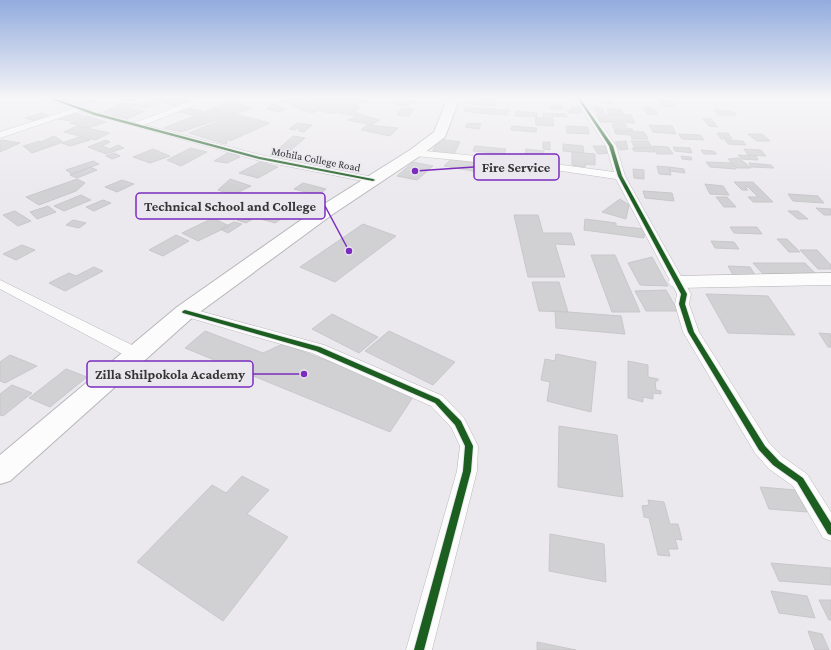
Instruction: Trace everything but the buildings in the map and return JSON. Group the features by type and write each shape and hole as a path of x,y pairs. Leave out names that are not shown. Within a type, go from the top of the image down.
{"highway":[{"path":"0,472 185,312 327,210 415,153 440,134 443,127"}],"street":[{"path":"0,135 23,127"},
{"name":"Mohila College Road","path":"150,127 260,158 373,180"},
{"path":"598,127 611,146 620,176 684,294 682,304 691,332 762,448 776,463 800,480 831,531"},
{"path":"415,153 548,166 620,176"},
{"path":"678,282 831,279"},
{"path":"0,284 136,354"},
{"path":"185,312 318,349 438,401 458,423 469,446 467,471 419,650"}],"cycle path":[{"path":"145,127 260,158 373,180"},
{"path":"598,127 611,146 620,176 684,294 682,304 691,332 762,448 776,463 800,480 831,531"},
{"path":"185,312 318,349 437,401 458,423 469,446 467,471 419,650"}],"place":[{"name":"Fire Service","path":"415,171"},
{"name":"Technical School and College","path":"349,251"},
{"name":"Zilla Shilpokola Academy","path":"304,374"}]}
